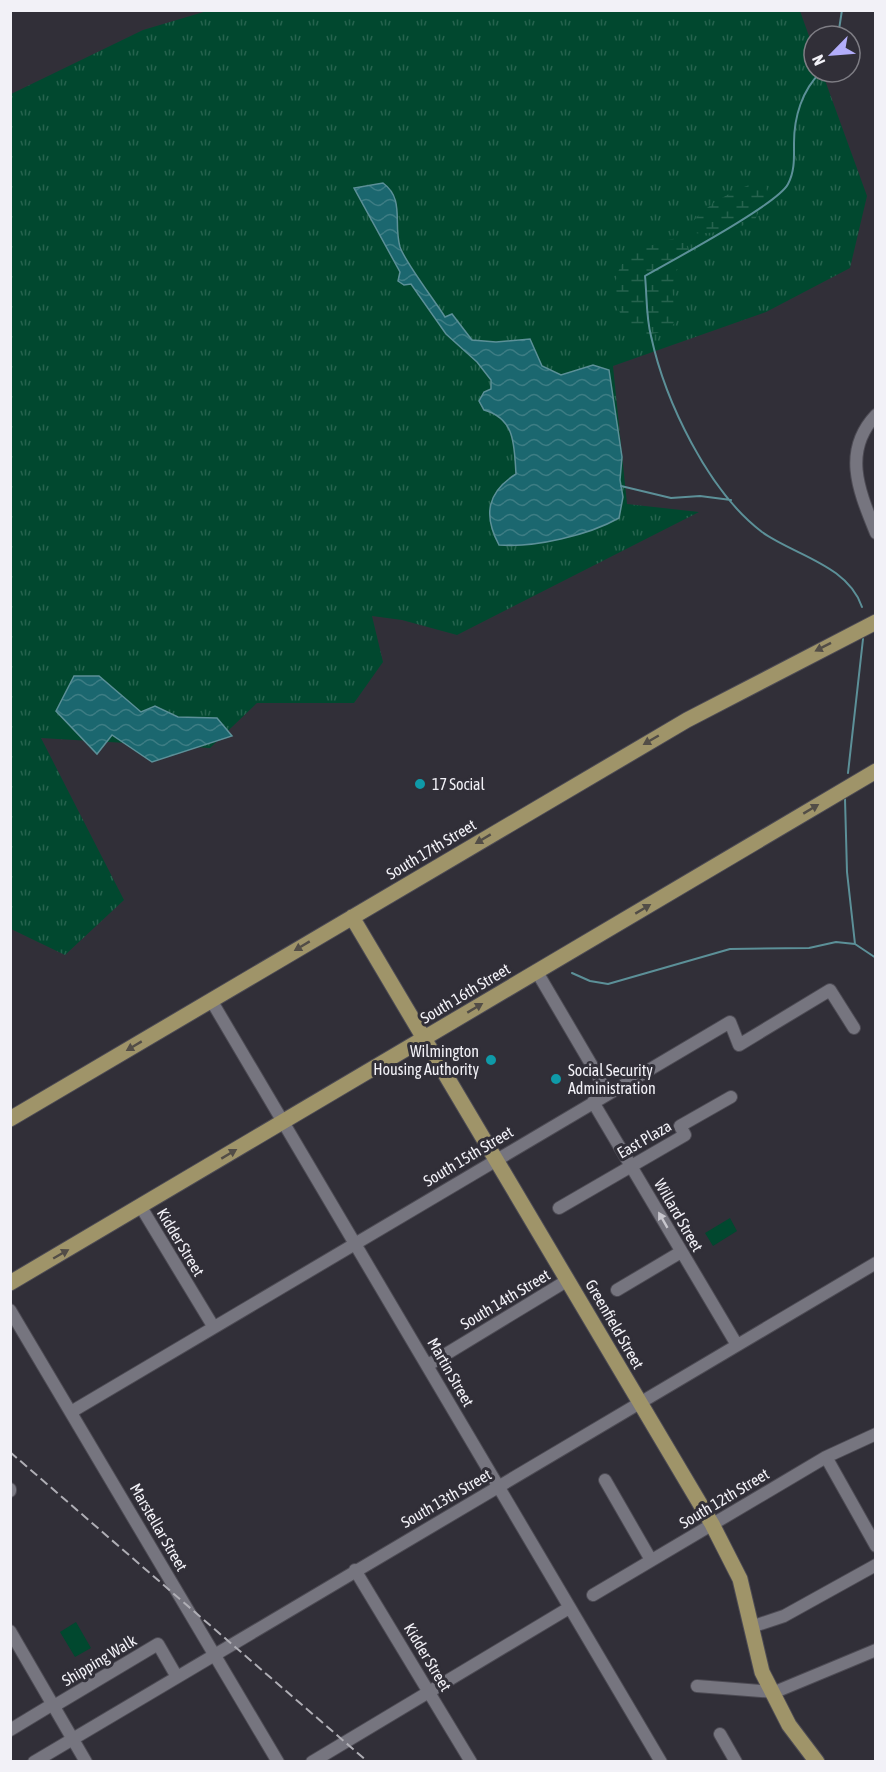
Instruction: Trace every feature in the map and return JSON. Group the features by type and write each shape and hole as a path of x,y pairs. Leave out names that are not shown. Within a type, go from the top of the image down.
{"main road":[{"name":"South 17th Street","path":"10,1119 697,714 876,622"},
{"name":"South 16th Street","path":"10,1283 876,771"},
{"name":"Greenfield Street","path":"352,916 712,1524 740,1579 762,1672 789,1725 817,1761"}],"street":[{"path":"876,415 861,437 855,461 857,486 876,533"},
{"path":"537,972 608,1093"},
{"name":"South 15th Street","path":"71,1412 495,1158 730,1022 739,1045 830,990 854,1028"},
{"name":"Martin Street","path":"211,1000 661,1761"},
{"name":"East Plaza","path":"559,1208 685,1135 680,1126 731,1097"},
{"name":"Willard Street","path":"592,1102 737,1345"},
{"name":"Kidder Street","path":"141,1207 213,1326"},
{"path":"617,1290 681,1252"},
{"name":"South 13th Street","path":"34,1761 876,1263"},
{"name":"South 14th Street","path":"428,1365 568,1280"},
{"name":"Marstellar Street","path":"10,1310 278,1761"},
{"name":"South 12th Street","path":"593,1595 826,1456 876,1434"},
{"path":"826,1456 876,1546"},
{"path":"605,1480 651,1560"},
{"path":"751,1627 784,1616 876,1565"},
{"name":"Kidder Street","path":"355,1570 471,1761"},
{"path":"312,1761 430,1693 569,1608"},
{"path":"10,1631 16,1653 54,1705 87,1761"},
{"name":"Shipping Walk","path":"10,1730 158,1644 177,1677"},
{"path":"696,1686 771,1692 788,1688 876,1650"},
{"path":"720,1734 736,1761"}],"green space":[{"path":"207,11 800,11 805,24 802,24 802,84 826,84 867,196 850,268 766,312 613,366 627,504 699,512 457,635 402,620 372,616 383,662 354,703 257,703 210,748 41,738 124,900 65,955 11,929 11,94 143,30"},
{"path":"762,182 766,184 767,192 755,220 722,231 689,232 698,216 708,207 731,193"},
{"path":"678,238 685,242 688,250 675,274 672,289 676,321 664,331 636,335 623,319 616,299 615,288 620,267 636,252"},
{"path":"730,1218 737,1231 713,1246 705,1233"},
{"path":"76,1622 91,1648 75,1657 60,1632"}],"water":[{"path":"383,183 394,196 398,238 403,254 445,317 452,314 472,340 496,342 530,339 542,366 561,375 593,365 609,370 622,457 620,480 623,497 619,518 593,530 561,539 499,545 491,524 490,514 494,496 499,488 516,474 511,435 502,420 484,410 479,401 484,392 491,389 491,380 477,362 446,334 411,284 404,285 398,281 400,272 354,188"},
{"path":"74,676 99,676 141,712 155,706 178,717 217,718 232,736 152,762 112,735 97,754 56,711"}],"waterway":[{"path":"840,24 842,10"},
{"path":"811,84 800,104 794,133 793,169 788,184 765,205 745,218 645,276 647,314 658,361 678,416 707,469 724,493 762,532 833,571 855,593 862,607"},
{"path":"621,486 671,498 700,496 731,500"},
{"path":"848,773 863,639"},
{"path":"845,799 847,872 855,944"},
{"path":"572,973 590,981 608,984 730,949 809,948 836,942 855,944 876,958"}],"railway":[{"path":"10,1452 368,1762"}],"place":[{"name":"17 Social","path":"420,784"},
{"name":"Wilmington Housing Authority","path":"491,1060"},
{"name":"Social Security Administration","path":"556,1079"}]}
